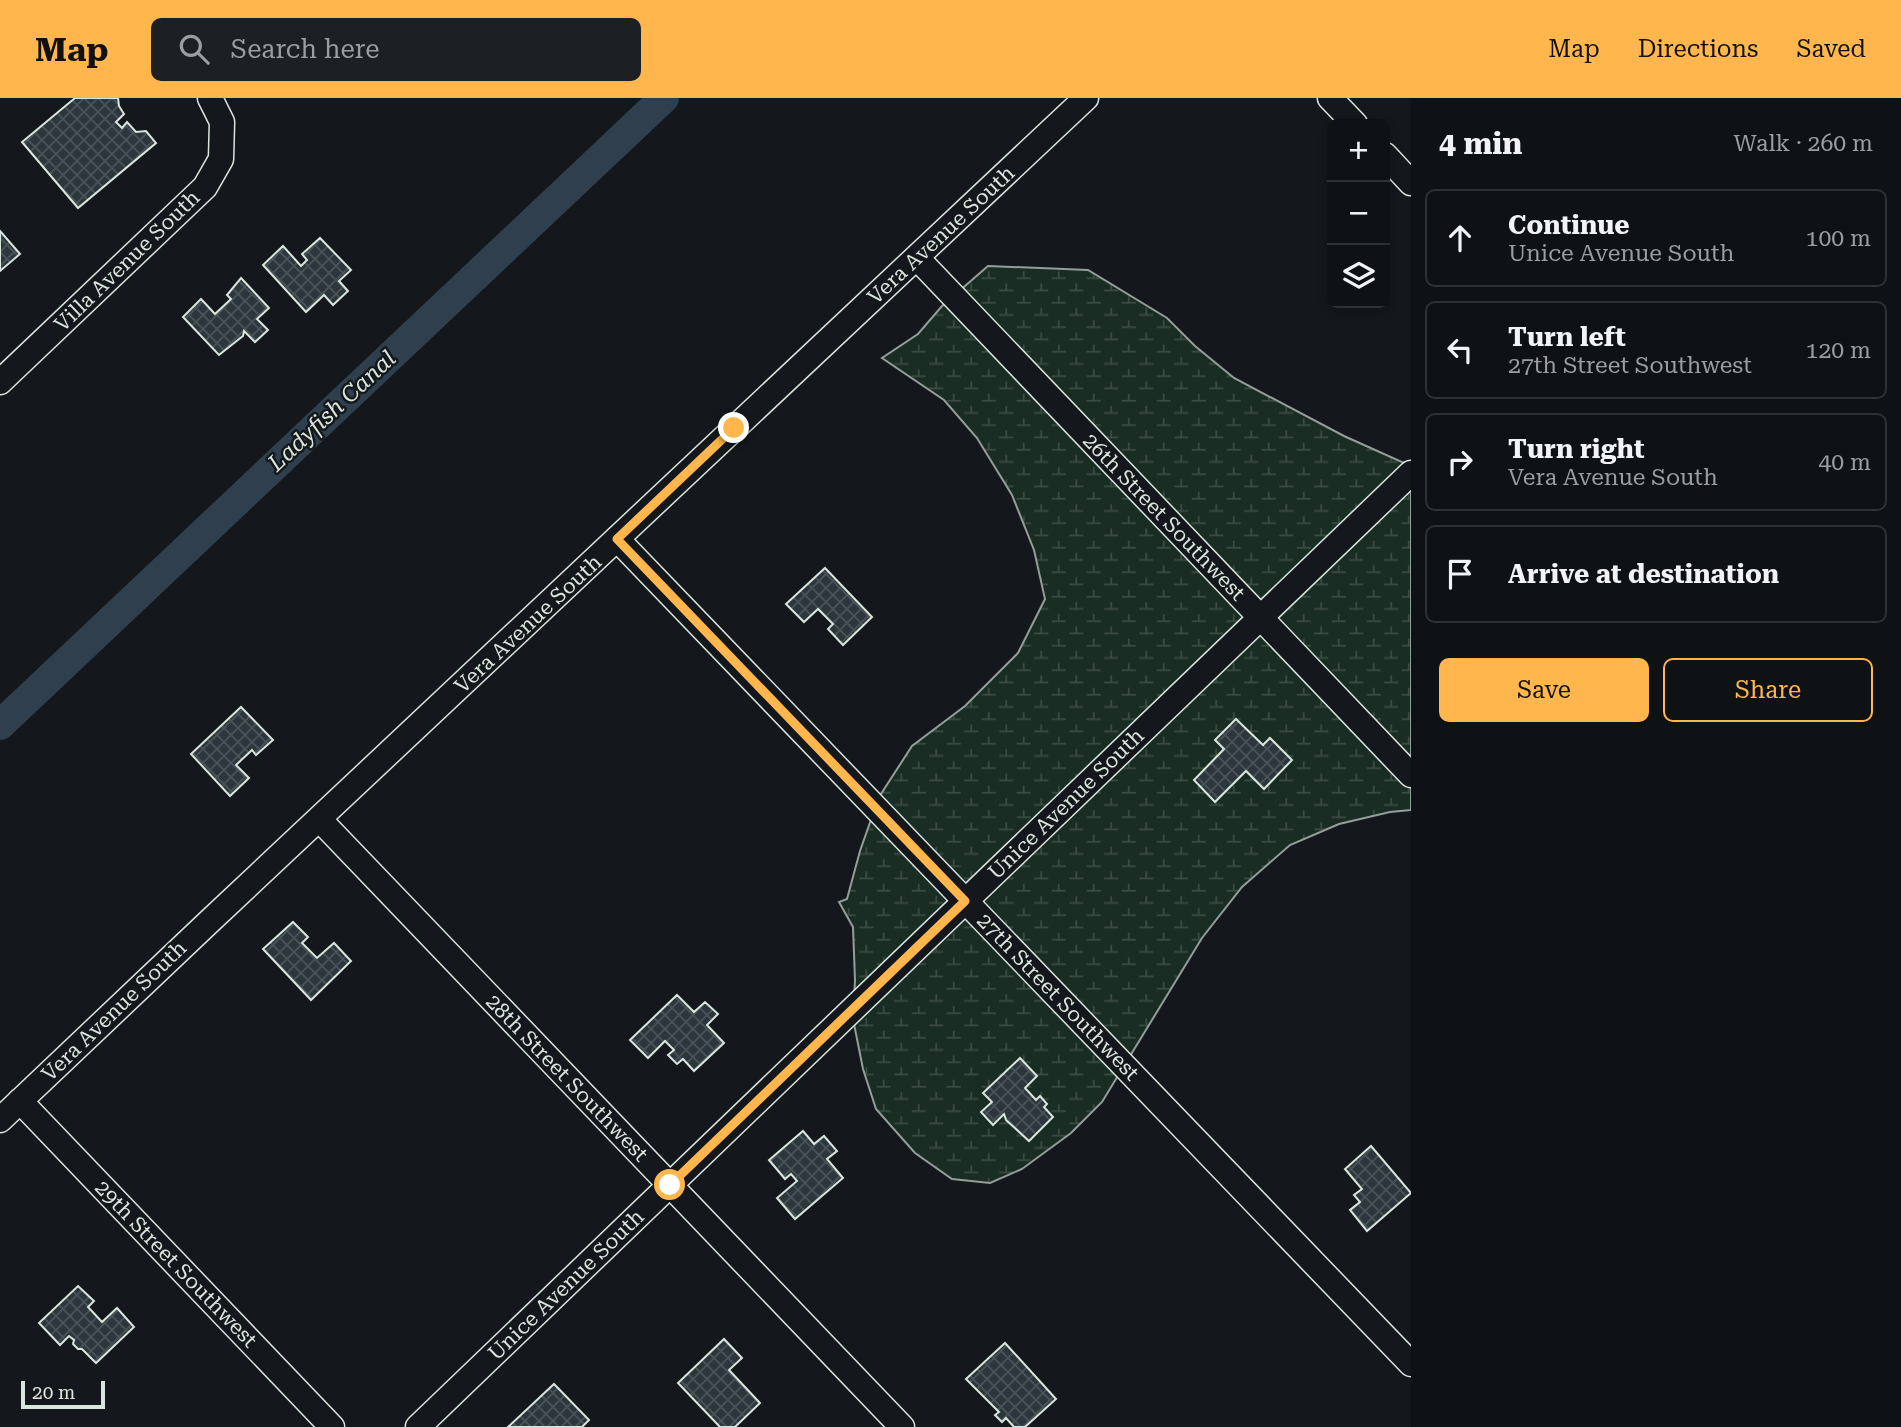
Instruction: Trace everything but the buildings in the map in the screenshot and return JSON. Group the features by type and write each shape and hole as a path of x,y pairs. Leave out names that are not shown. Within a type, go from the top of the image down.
{"street":[{"name":"Villa Avenue South","path":"0,382 205,187 221,159 222,122 209,98"},
{"name":"Vera Avenue South","path":"0,1121 143,983 320,820 1086,98"},
{"path":"1330,98 1350,119"},
{"path":"1390,160 1411,183"},
{"name":"26th Street Southwest","path":"917,258 1411,775"},
{"name":"Unice Avenue South","path":"418,1427 1411,473"},
{"name":"27th Street Southwest","path":"617,539 1411,1364"},
{"name":"28th Street Southwest","path":"320,820 902,1427"},
{"name":"29th Street Southwest","path":"20,1101 332,1427"}],"green space":[{"path":"988,266 1088,270 1167,318 1195,346 1234,378 1344,436 1411,466 1411,810 1339,824 1290,845 1242,887 1202,938 1102,1102 1071,1133 1022,1169 990,1183 952,1179 915,1153 876,1109 863,1069 853,1019 853,927 839,902 847,899 879,797 912,746 965,706 1018,653 1045,599 1034,550 1012,495 977,438 944,400 882,358 918,334 942,306"}],"waterway":[{"name":"Ladyfish Canal","path":"0,725 664,98"}],"route":[{"path":"670,1185 965,901 617,539 734,428"}]}
